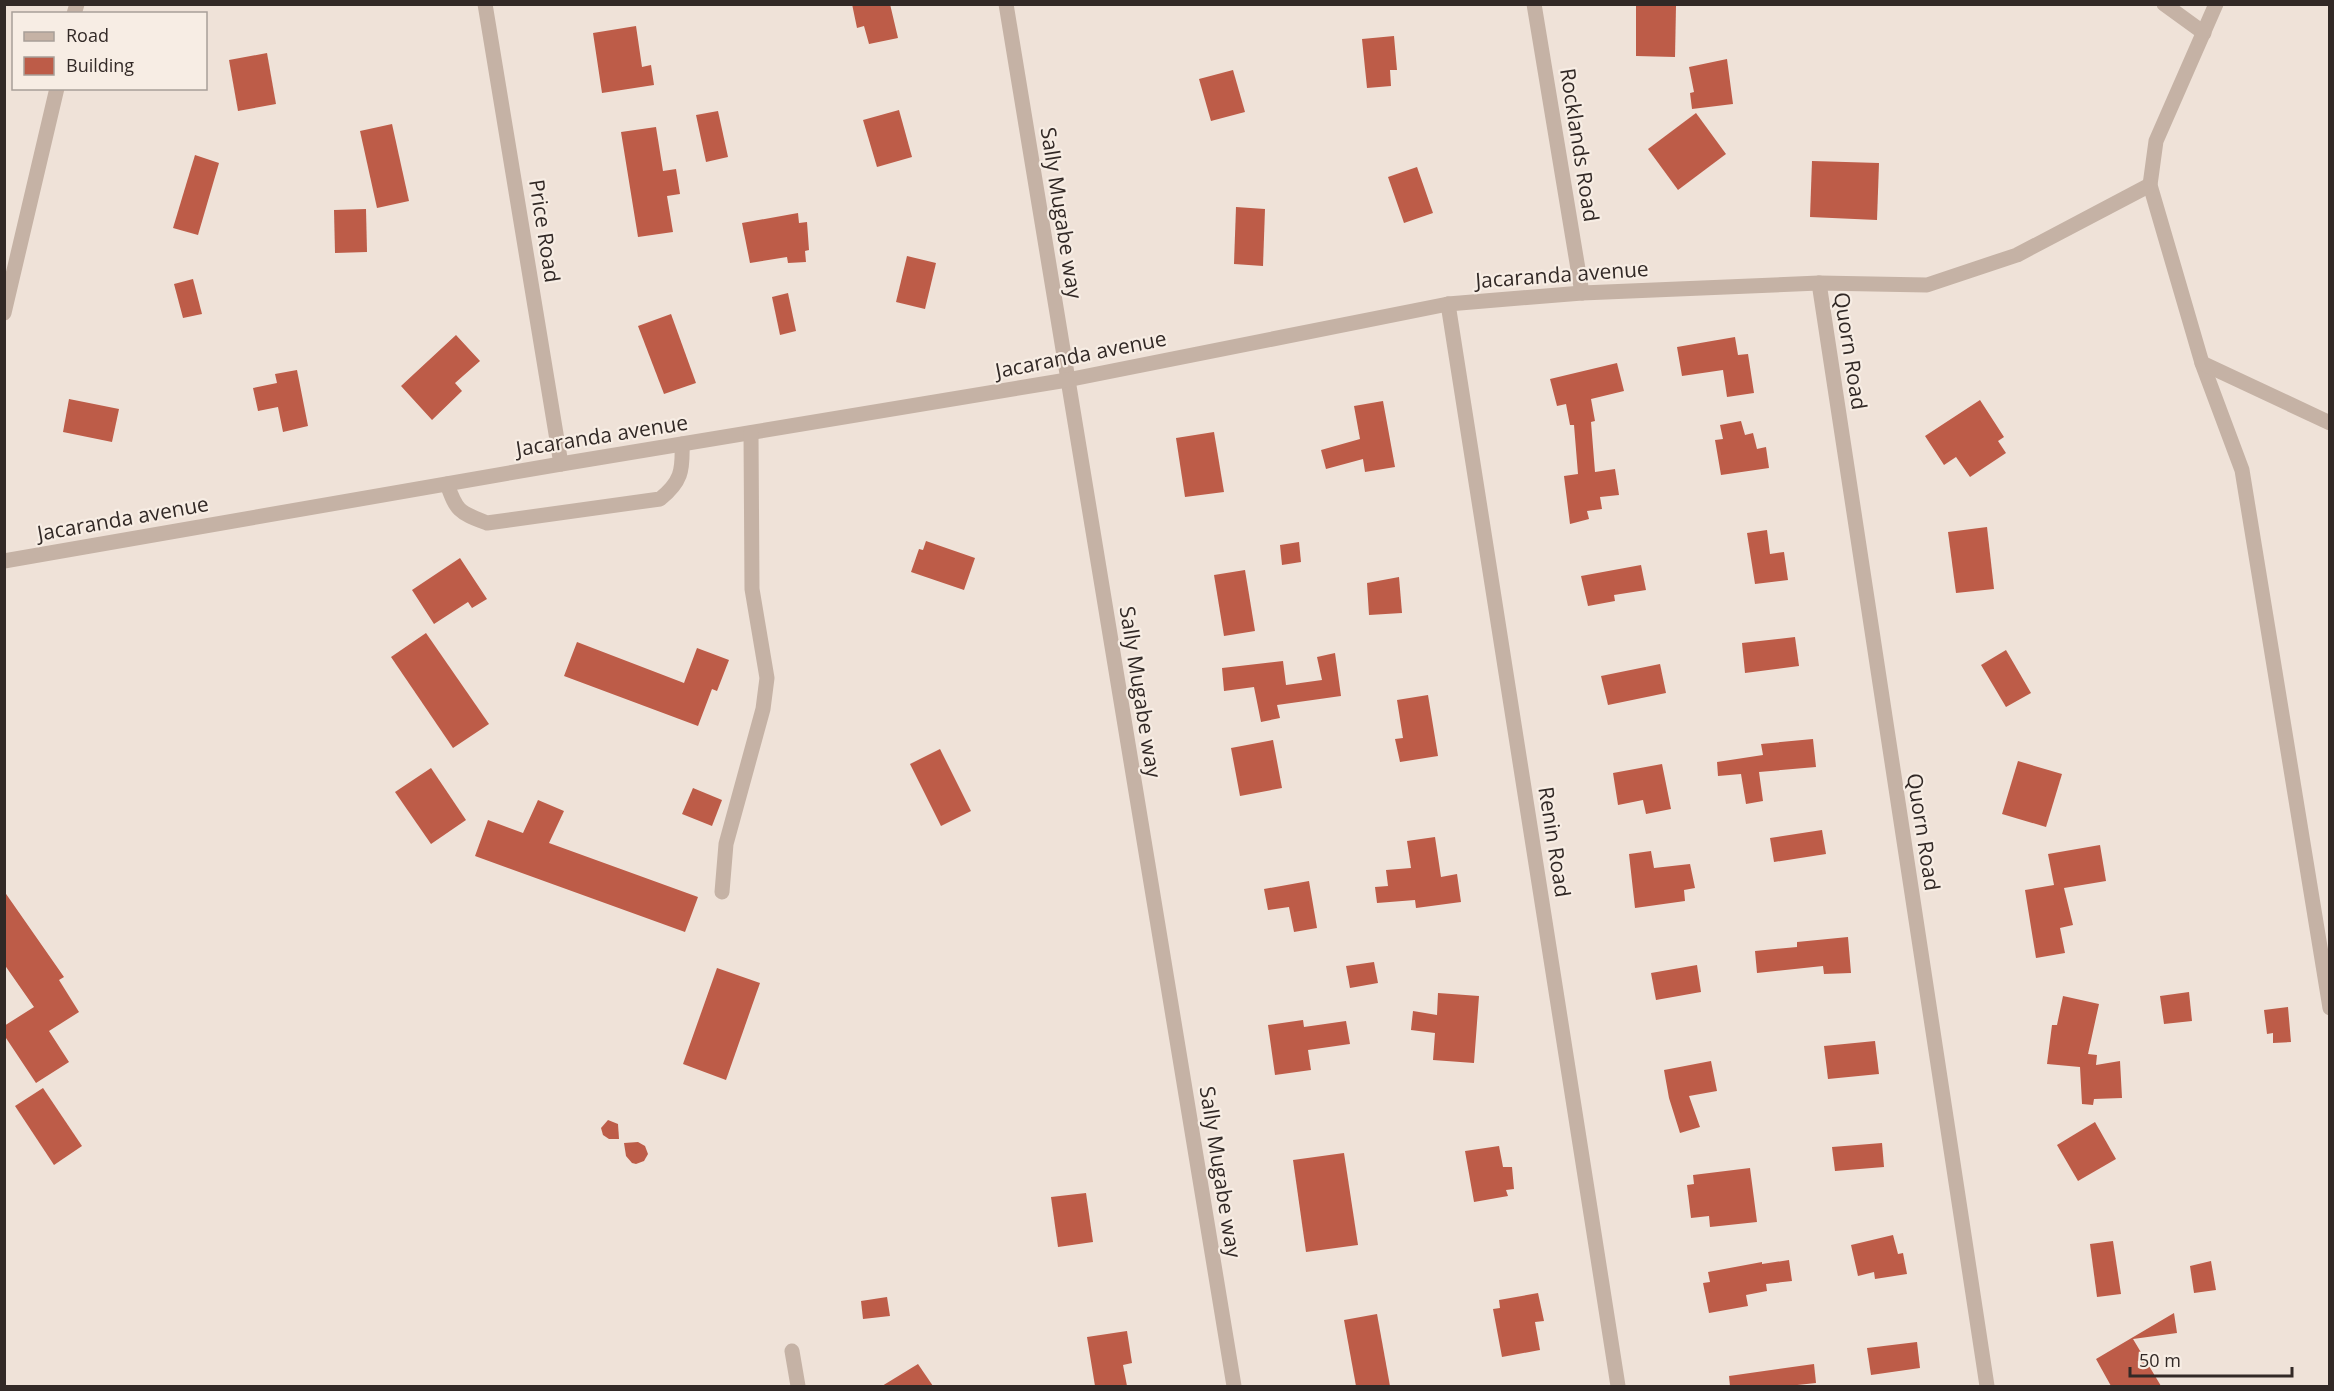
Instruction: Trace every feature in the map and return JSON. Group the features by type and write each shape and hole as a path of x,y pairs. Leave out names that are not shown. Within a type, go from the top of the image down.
{"street":[{"name":"Price Road","path":"485,4 561,464"},
{"name":"Sally Mugabe way","path":"1006,4 1234,1386"},
{"name":"Rocklands Road","path":"1534,4 1582,293"},
{"path":"2164,4 2204,33"},
{"path":"2216,4 2156,141 2150,185 2202,363 2242,470 2330,1008"},
{"path":"4,313 57,90"},
{"name":"Jacaranda avenue","path":"4,561 561,464 1067,380 1448,304 1582,293 1819,283 1927,285 2017,255 2150,185"},
{"name":"Quorn Road","path":"1819,283 1987,1386"},
{"name":"Renin Road","path":"1448,304 1618,1386"},
{"path":"2202,363 2330,423"},
{"path":"722,892 726,843 763,709 767,678 753,589 751,433"},
{"path":"447,484 455,507 487,523 660,499 674,488 683,467 682,444"},
{"path":"792,1351 798,1386"}],"building":[{"path":"852,4 890,4 898,38 869,44 864,26 857,28"},
{"path":"1636,5 1676,6 1675,57 1636,56"},
{"path":"636,26 642,67 651,65 654,85 602,93 593,33"},
{"path":"1394,36 1397,70 1390,70 1391,86 1367,88 1362,39"},
{"path":"267,53 276,104 238,111 229,60"},
{"path":"1727,59 1733,104 1692,109 1690,93 1694,92 1689,67"},
{"path":"1233,70 1245,112 1211,121 1199,79"},
{"path":"899,110 912,157 877,167 863,120"},
{"path":"718,111 728,157 706,162 696,115"},
{"path":"1696,113 1726,154 1678,190 1648,149"},
{"path":"392,124 409,201 377,208 360,131"},
{"path":"656,127 663,171 676,169 680,194 667,196 673,232 638,237 621,132"},
{"path":"195,155 219,163 198,235 173,228"},
{"path":"1812,161 1879,163 1877,220 1810,217"},
{"path":"1417,167 1433,213 1404,223 1388,177"},
{"path":"1236,207 1265,209 1263,266 1234,264"},
{"path":"366,209 367,252 335,253 334,210"},
{"path":"798,213 799,223 807,222 809,250 805,251 806,262 788,263 787,257 750,263 742,223"},
{"path":"907,256 936,263 925,309 896,302"},
{"path":"193,279 202,314 183,318 174,284"},
{"path":"788,293 796,331 780,335 772,297"},
{"path":"671,314 696,383 664,394 638,326"},
{"path":"456,335 480,361 455,383 462,391 432,420 401,386"},
{"path":"1735,337 1738,355 1748,354 1754,393 1727,397 1723,370 1682,376 1677,347"},
{"path":"1617,363 1624,391 1591,399 1595,421 1591,422 1595,472 1615,469 1619,495 1600,497 1602,509 1587,511 1589,519 1570,524 1564,476 1578,474 1574,425 1570,425 1566,404 1557,406 1550,379"},
{"path":"297,370 308,426 283,432 278,407 258,411 253,388 277,383 275,374"},
{"path":"69,399 119,409 112,442 63,432"},
{"path":"1980,400 2004,437 1998,441 2006,453 1970,477 1956,457 1944,465 1925,436"},
{"path":"1383,401 1395,467 1365,472 1363,459 1326,469 1321,450 1360,439 1354,406"},
{"path":"1741,421 1745,435 1753,433 1757,449 1766,447 1769,468 1721,475 1715,440 1723,439 1720,425"},
{"path":"1214,432 1224,492 1185,497 1176,438"},
{"path":"1987,527 1994,589 1956,593 1948,532"},
{"path":"1767,530 1770,554 1784,552 1788,580 1755,584 1747,533"},
{"path":"926,541 975,558 964,590 911,572 919,549 923,550"},
{"path":"1299,542 1301,562 1282,565 1280,545"},
{"path":"460,558 487,599 472,608 468,602 434,624 412,590"},
{"path":"1641,565 1646,590 1614,595 1615,601 1588,606 1581,576"},
{"path":"1245,570 1255,631 1224,636 1214,575"},
{"path":"1399,577 1402,613 1369,615 1367,583"},
{"path":"426,633 489,724 453,748 391,657"},
{"path":"1795,637 1799,666 1745,673 1742,643"},
{"path":"577,642 684,683 697,648 729,660 717,691 712,689 698,726 564,676"},
{"path":"2006,650 2031,693 2006,707 1981,665"},
{"path":"1335,653 1341,696 1277,705 1280,718 1261,722 1254,687 1224,691 1222,668 1283,661 1286,685 1322,680 1317,657"},
{"path":"1660,664 1666,693 1608,705 1601,676"},
{"path":"1428,695 1438,756 1400,762 1395,739 1403,738 1397,700"},
{"path":"1813,739 1816,767 1759,772 1763,801 1746,804 1741,774 1718,776 1717,762 1763,755 1761,744"},
{"path":"1273,740 1282,788 1240,796 1231,748"},
{"path":"940,749 971,811 941,826 910,764"},
{"path":"2018,761 2062,774 2046,827 2002,814"},
{"path":"1662,764 1671,809 1646,814 1643,800 1618,805 1613,773"},
{"path":"431,768 466,820 431,844 395,792"},
{"path":"693,788 722,800 712,826 682,814"},
{"path":"538,800 564,811 549,843 698,897 685,932 475,856 488,820 523,833"},
{"path":"1822,830 1826,854 1774,862 1770,838"},
{"path":"1435,837 1441,877 1457,874 1461,902 1416,908 1415,900 1377,903 1375,887 1388,886 1386,870 1411,868 1407,841"},
{"path":"2100,845 2106,881 2064,888 2073,925 2060,928 2065,953 2036,958 2025,890 2054,885 2048,854"},
{"path":"1651,851 1654,868 1690,864 1695,888 1684,890 1685,901 1635,908 1629,854"},
{"path":"1309,881 1317,928 1294,932 1289,907 1268,910 1264,889"},
{"path":"4,891 64,977 59,980 79,1012 49,1031 69,1062 36,1083 4,1035 4,1026 34,1007 4,964"},
{"path":"1848,937 1851,973 1824,974 1823,966 1757,973 1755,951 1797,947 1797,942"},
{"path":"1374,962 1378,983 1350,988 1346,966"},
{"path":"1697,965 1701,992 1656,1000 1651,973"},
{"path":"717,968 760,983 726,1080 683,1064"},
{"path":"2189,992 2192,1021 2164,1024 2160,996"},
{"path":"1438,993 1479,996 1474,1063 1433,1060 1435,1033 1411,1030 1413,1011 1437,1015"},
{"path":"2063,996 2099,1004 2088,1054 2097,1055 2096,1065 2120,1061 2122,1098 2094,1099 2093,1105 2082,1104 2080,1067 2047,1064 2052,1025 2057,1025"},
{"path":"2288,1007 2291,1042 2273,1043 2273,1033 2267,1034 2264,1010"},
{"path":"1303,1020 1304,1027 1346,1021 1350,1044 1308,1050 1311,1070 1275,1075 1268,1025"},
{"path":"1875,1041 1879,1074 1828,1079 1824,1046"},
{"path":"1711,1061 1717,1091 1689,1096 1700,1127 1680,1133 1669,1098 1664,1070"},
{"path":"43,1088 82,1146 54,1165 15,1106"},
{"path":"608,1120 618,1124 619,1139 609,1139 603,1135 601,1128"},
{"path":"2095,1122 2116,1159 2078,1181 2057,1145"},
{"path":"638,1142 645,1146 648,1154 644,1161 636,1164 626,1156 624,1143"},
{"path":"1882,1143 1884,1167 1835,1171 1832,1147"},
{"path":"1499,1146 1503,1167 1512,1167 1514,1189 1506,1190 1508,1196 1474,1202 1465,1151"},
{"path":"1344,1153 1358,1245 1306,1252 1293,1160"},
{"path":"1750,1168 1757,1222 1710,1227 1709,1216 1691,1218 1687,1185 1694,1184 1693,1175"},
{"path":"1086,1193 1093,1242 1058,1247 1051,1197"},
{"path":"1893,1235 1898,1254 1903,1253 1907,1274 1875,1279 1874,1272 1858,1276 1851,1245"},
{"path":"2113,1241 2121,1294 2097,1297 2090,1244"},
{"path":"1789,1260 1792,1281 1766,1284 1767,1291 1746,1295 1748,1306 1709,1313 1703,1283 1710,1282 1708,1272 1762,1262 1762,1264"},
{"path":"2211,1261 2216,1290 2194,1293 2190,1266"},
{"path":"1538,1293 1544,1321 1535,1322 1540,1350 1502,1357 1493,1309 1500,1308 1499,1300"},
{"path":"887,1297 890,1316 863,1319 861,1301"},
{"path":"2174,1313 2177,1333 2133,1339 2161,1386 2111,1386 2096,1359"},
{"path":"1377,1314 1390,1386 1356,1386 1344,1320"},
{"path":"1127,1331 1132,1363 1123,1365 1127,1386 1095,1386 1087,1337"},
{"path":"1917,1342 1920,1368 1871,1375 1867,1348"},
{"path":"918,1364 933,1386 882,1386"},
{"path":"1814,1364 1816,1383 1788,1386 1730,1386 1729,1376"}]}
